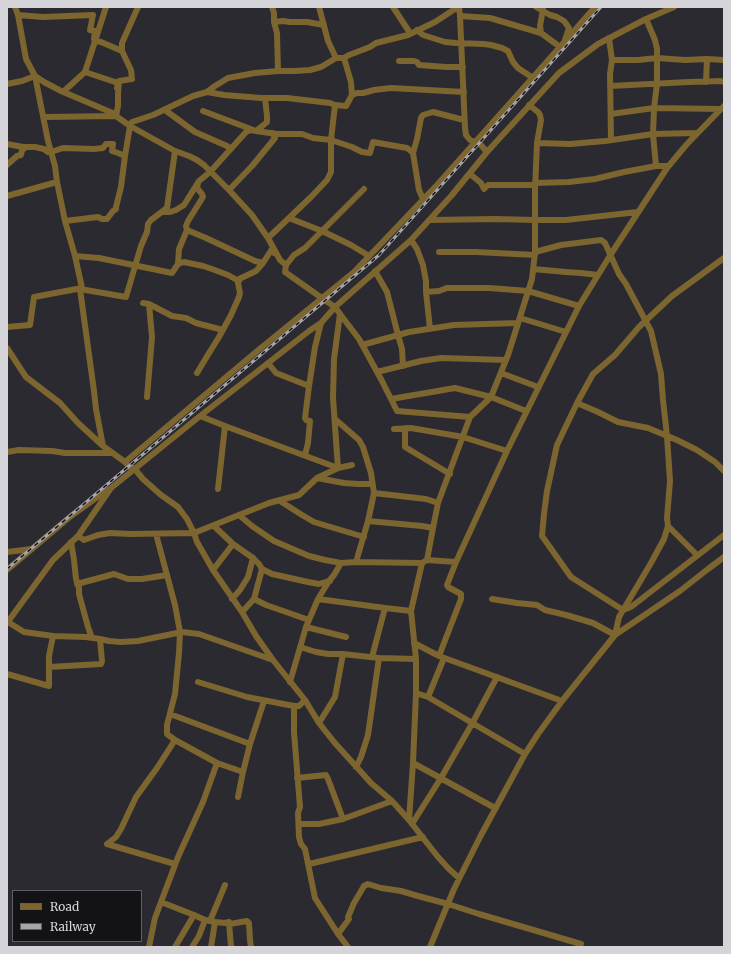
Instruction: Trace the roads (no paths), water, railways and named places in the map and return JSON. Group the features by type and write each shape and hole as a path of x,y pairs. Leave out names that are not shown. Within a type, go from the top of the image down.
{"street":[{"path":"15,7 18,15 26,59 35,76 55,166 65,221 75,256 81,288 96,410 103,446"},
{"path":"63,92 85,72 96,42 106,7"},
{"path":"116,115 120,81 132,79 131,70 122,51 122,43 138,7"},
{"path":"272,7 277,33 278,71"},
{"path":"319,7 328,41 336,58"},
{"path":"393,7 410,33"},
{"path":"65,221 98,217 107,219 116,209 121,187 130,126 132,122 138,121 194,96 207,92 228,78 255,73 310,70 321,67 336,58 344,58 376,43 388,41 417,30 435,22 458,7 462,43 464,120 466,135 470,140 479,143 487,152"},
{"path":"536,7 543,9 564,21 569,28 562,45"},
{"path":"125,462 354,272 423,200 595,7"},
{"path":"7,570 71,516 115,484 200,416 321,323 335,307 411,240 452,195 487,152 559,73 598,44 646,19 674,7"},
{"path":"541,34 540,26 543,9"},
{"path":"18,15 43,17 95,14 104,15"},
{"path":"93,15 90,30 95,31 94,39 96,42"},
{"path":"460,16 490,18 541,34 562,45"},
{"path":"646,19 655,40 657,49 657,84 654,108 656,166"},
{"path":"274,22 307,22 324,25"},
{"path":"417,30 423,35 445,42 483,44 502,48 508,52 518,68 533,78"},
{"path":"609,38 612,60 610,74 611,140"},
{"path":"96,42 101,42 122,51"},
{"path":"207,92 224,95 287,98 346,106 352,95 351,82 344,58"},
{"path":"612,60 657,58 724,60"},
{"path":"706,82 707,59"},
{"path":"399,61 414,61 417,62 419,66 463,67"},
{"path":"85,72 118,83 116,115"},
{"path":"7,84 22,81 35,76"},
{"path":"35,76 63,92 116,115 130,126 204,165 252,216 268,238 280,260 286,265"},
{"path":"610,86 689,82 724,82"},
{"path":"352,95 391,88 464,92"},
{"path":"256,131 267,122 265,98"},
{"path":"268,238 327,180 331,172 331,140 335,105"},
{"path":"410,822 414,763 416,693 416,659 411,611 425,561 438,503 470,418 491,397 506,360 532,279 535,254 535,184 537,143 541,120 540,115 536,110 529,105"},
{"path":"611,114 654,108 722,107"},
{"path":"428,697 461,599 461,594 448,587 447,584 526,411 579,306 638,212 676,156 722,107"},
{"path":"164,110 195,132 231,149"},
{"path":"203,111 256,131"},
{"path":"423,200 419,190 413,153 421,118 433,112 464,120"},
{"path":"44,117 116,115"},
{"path":"163,212 176,210 184,205 199,181 210,172 246,132 250,130 277,134 302,134 313,138 331,140 362,152 370,153 373,142 407,148 413,153"},
{"path":"229,190 252,166 275,138 272,133"},
{"path":"537,143 570,144 654,134 697,133"},
{"path":"7,144 23,147 35,147 51,152 63,148 103,148 106,144 113,144 112,151 125,156"},
{"path":"7,165 17,156 21,155 22,150 26,146"},
{"path":"7,327 30,325 34,297 81,288 126,297 141,246 146,236 148,224 150,220 167,208 175,151"},
{"path":"470,174 481,183 484,188 488,185 535,184 595,179 656,166 668,166"},
{"path":"75,256 99,258 172,272 178,264 179,249 187,230 186,226 188,221 203,197 197,188 199,181"},
{"path":"7,196 57,182"},
{"path":"285,272 286,265 294,255 305,248 364,189"},
{"path":"430,220 566,220 638,212"},
{"path":"289,218 322,231 351,245 369,256"},
{"path":"187,230 255,261 263,263"},
{"path":"411,240 424,265 430,329"},
{"path":"439,252 535,254 560,245 601,240 605,243 619,274 626,284 651,331 660,369 667,436 670,480 667,518 668,526 664,539 619,617 615,635"},
{"path":"238,280 256,271 272,250 285,272 335,307 362,344 397,411 470,418"},
{"path":"623,610 571,577 542,536 547,491 557,445 593,374 615,355 638,327 672,296 724,258"},
{"path":"178,264 184,262 203,266 238,280"},
{"path":"533,269 581,272 598,275"},
{"path":"375,271 387,292 402,349 403,366"},
{"path":"198,373 223,330 239,297 240,293 238,280"},
{"path":"426,292 439,291 447,288 489,288 528,291 579,306"},
{"path":"147,397 152,337 146,304 172,316 186,318 196,323 223,330"},
{"path":"338,468 333,398 334,359 340,314"},
{"path":"362,344 409,332 454,325 519,320 566,332"},
{"path":"305,455 308,443 310,421 306,420 305,418 315,347 321,323"},
{"path":"7,348 26,376 60,403 78,423 103,446 129,466 134,468 151,486 178,506 187,519 197,542 213,570 242,612 256,636 305,700 319,723 356,767 371,783 392,801 423,837 438,858 459,878"},
{"path":"377,372 441,358 506,360"},
{"path":"268,363 276,373 309,386"},
{"path":"501,373 538,387"},
{"path":"391,399 455,388 491,397 526,411"},
{"path":"577,403 618,422 642,426 686,444 715,462 724,471"},
{"path":"200,416 338,468"},
{"path":"335,419 359,440 363,446 371,473 374,493 364,537 356,562"},
{"path":"218,489 225,426"},
{"path":"394,429 406,428 463,437 507,451"},
{"path":"406,428 405,447 450,474"},
{"path":"7,452 19,450 112,453"},
{"path":"78,536 84,540 110,533 194,533 269,503 299,495 316,478 338,468 352,465"},
{"path":"316,478 344,483 372,484"},
{"path":"115,484 107,492 78,536 53,560 7,622 24,632 53,636 86,637 121,642 138,641 180,632 199,634 273,660"},
{"path":"374,493 426,499 438,503"},
{"path":"280,501 314,522 364,537"},
{"path":"239,515 274,541 309,556 324,560 341,563 425,561 456,562"},
{"path":"368,521 433,528"},
{"path":"214,526 233,544 253,558 262,569 272,574 319,584 330,581"},
{"path":"668,526 697,555"},
{"path":"156,534 175,604 180,632 175,694 167,725 167,734 217,763 243,772"},
{"path":"623,610 631,607 724,535"},
{"path":"71,542 77,584 92,638"},
{"path":"213,570 233,544"},
{"path":"7,552 32,550"},
{"path":"232,599 248,577 253,558"},
{"path":"430,947 459,878 495,808 525,754 562,701 615,635 680,591 724,558"},
{"path":"290,682 306,627 318,599 341,563"},
{"path":"242,612 254,599 262,569"},
{"path":"77,584 114,574 128,578 142,579 167,575"},
{"path":"254,599 266,605 309,620"},
{"path":"318,599 411,611"},
{"path":"492,599 536,605 544,610 593,623 615,635"},
{"path":"356,767 368,735 376,657 385,608"},
{"path":"306,627 346,637"},
{"path":"7,674 49,686 49,656 53,636"},
{"path":"49,667 101,664 100,639"},
{"path":"414,643 442,657 562,701"},
{"path":"300,647 328,654 416,659"},
{"path":"319,723 335,697 343,654"},
{"path":"410,822 440,778 473,722 497,677"},
{"path":"198,682 264,701 299,706 305,700"},
{"path":"416,693 428,697 473,722 525,754"},
{"path":"238,797 250,744 264,701"},
{"path":"294,706 294,732 300,807 298,813 299,837 301,844 305,849 309,864 315,898 348,947"},
{"path":"170,714 250,744"},
{"path":"175,740 158,768 136,797 116,837 107,844 175,864"},
{"path":"149,947 155,918 175,864 203,802 217,763"},
{"path":"414,763 495,808"},
{"path":"297,778 326,775 344,819"},
{"path":"298,824 319,824 344,819 392,801"},
{"path":"309,864 423,837"},
{"path":"338,934 349,919 348,917 354,903 364,886 368,884 448,904 581,944"},
{"path":"192,947 198,936 210,921 225,885"},
{"path":"161,902 210,921 225,923 229,922 230,924 247,921 249,923 251,947"},
{"path":"176,947 194,915"},
{"path":"210,921 211,947"},
{"path":"229,922 231,947"}],"railway":[{"path":"7,569 379,255 601,7"}]}
